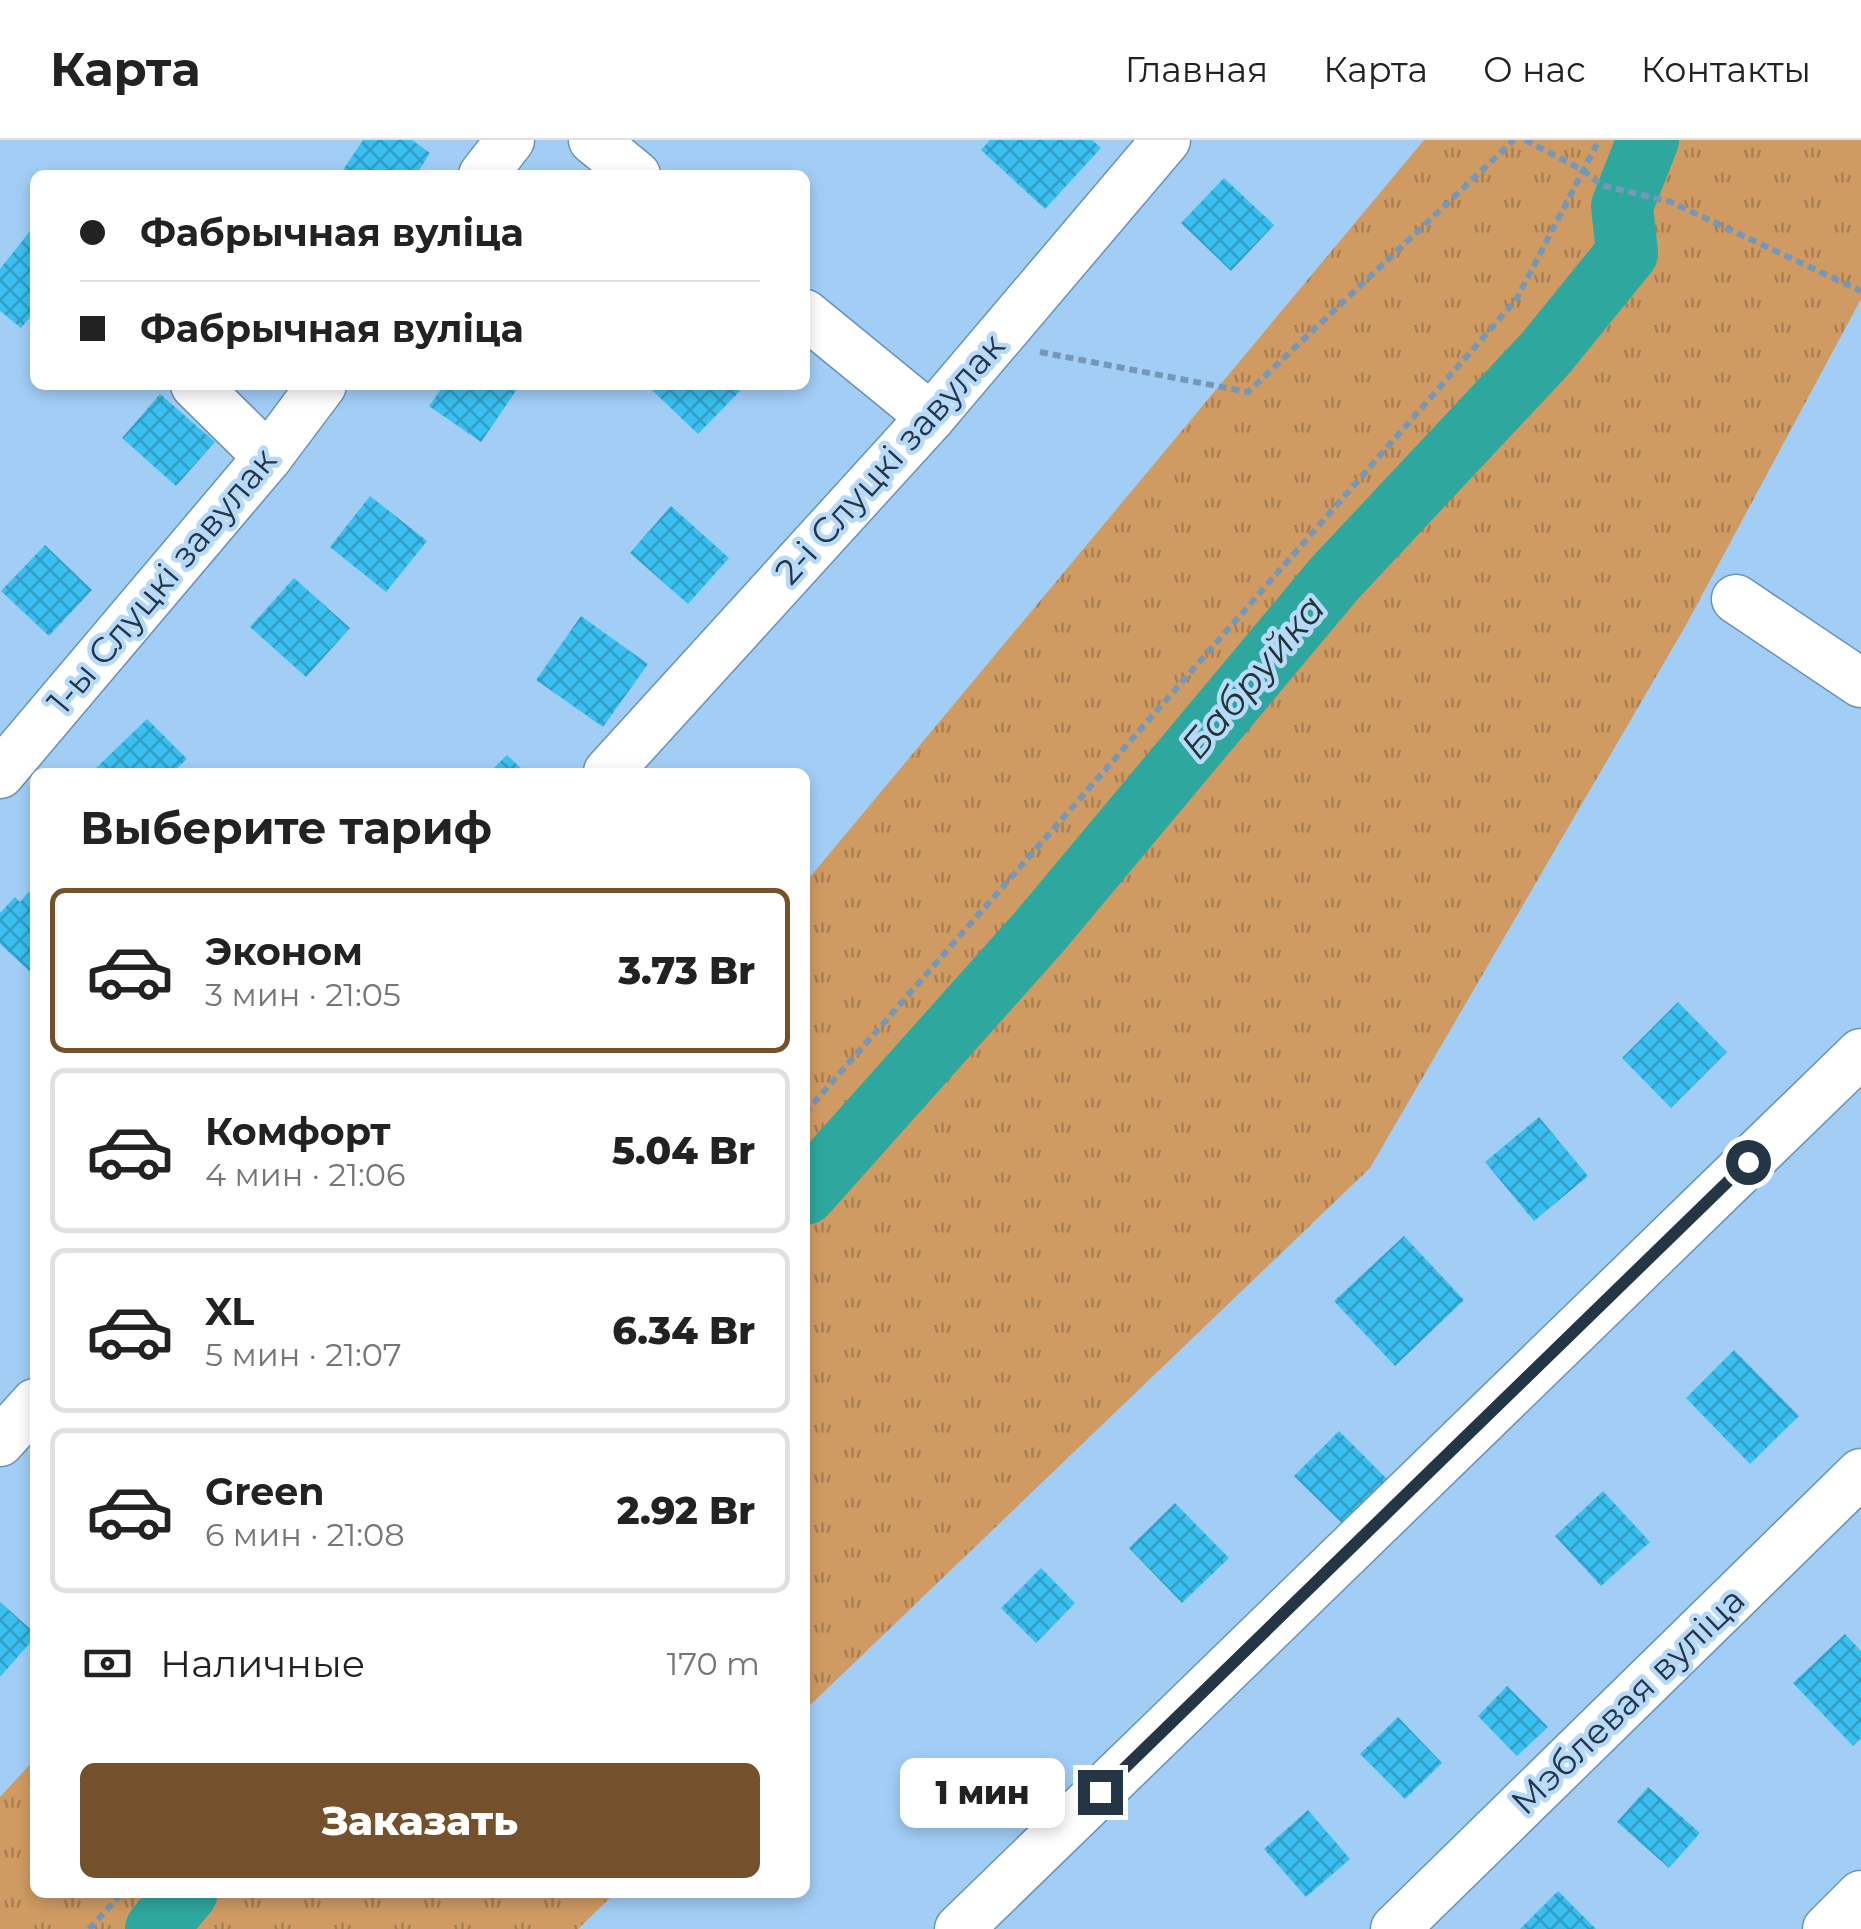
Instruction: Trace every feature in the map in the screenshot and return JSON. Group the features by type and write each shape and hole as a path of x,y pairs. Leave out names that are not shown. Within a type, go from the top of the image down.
{"street":[{"path":"488,170 510,140"},
{"path":"594,140 630,170"},
{"name":"2-і Слуцкі завулак","path":"612,768 931,417 1166,140"},
{"path":"810,318 931,417"},
{"path":"200,390 268,456"},
{"name":"1-ы Слуцкі завулак","path":"0,774 268,456 318,390"},
{"path":"1736,599 1861,683"},
{"path":"959,1929 1861,1053"},
{"path":"0,1442 30,1409"},
{"name":"Мэблевая вуліца","path":"1395,1929 1861,1473"},
{"path":"1827,1929 1861,1895"}],"path":[{"path":"994,343 1248,392 1514,140"},
{"path":"1524,140 1583,170 1600,185 1671,202 1861,291"},
{"path":"810,1107 1516,300 1599,140"},
{"path":"89,1929 117,1898"}],"green space":[{"path":"1424,140 1861,140 1861,299 1686,625 1370,1168 810,1705 810,877"},
{"path":"30,1764 30,1898 610,1898 578,1929 0,1929 0,1797"}],"building":[{"path":"363,140 412,140 430,153 419,170 343,170"},
{"path":"990,140 1092,140 1101,148 1045,209 981,150"},
{"path":"1224,178 1274,225 1231,271 1181,223"},
{"path":"30,231 30,317 21,328 0,311 0,269"},
{"path":"440,390 517,390 481,442 429,406"},
{"path":"652,390 740,391 698,434"},
{"path":"160,394 215,442 176,486 122,438"},
{"path":"370,496 427,541 386,592 330,547"},
{"path":"671,506 729,558 688,604 630,553"},
{"path":"45,545 92,590 49,636 1,591"},
{"path":"294,578 350,628 306,677 250,627"},
{"path":"581,616 648,664 603,727 536,680"},
{"path":"147,719 187,759 177,768 96,768"},
{"path":"507,755 521,768 494,768"},
{"path":"30,893 30,971 0,944 0,913 15,897 20,902"},
{"path":"1678,1002 1727,1052 1671,1108 1622,1058"},
{"path":"1539,1117 1588,1176 1534,1221 1485,1162"},
{"path":"1404,1236 1464,1300 1395,1366 1334,1301"},
{"path":"1734,1350 1799,1416 1750,1464 1686,1398"},
{"path":"1339,1431 1394,1486 1350,1531 1294,1476"},
{"path":"1603,1491 1650,1542 1601,1586 1555,1536"},
{"path":"1175,1503 1229,1558 1182,1603 1129,1548"},
{"path":"1041,1568 1075,1603 1036,1643 1001,1608"},
{"path":"0,1602 30,1629 30,1643 0,1677"},
{"path":"1845,1634 1861,1651 1861,1738 1853,1746 1793,1683"},
{"path":"1507,1686 1548,1727 1517,1756 1478,1716"},
{"path":"1398,1717 1442,1763 1405,1799 1360,1754"},
{"path":"1648,1787 1700,1833 1669,1868 1617,1822"},
{"path":"1308,1810 1350,1859 1306,1897 1264,1849"},
{"path":"1558,1891 1596,1929 1520,1929"}],"waterway":[{"name":"Бабруйка","path":"810,1188 1039,932 1335,578 1545,354 1627,253 1622,206 1648,140"},
{"name":"Бабруйка","path":"156,1929 182,1898"}],"route":[{"path":"1100,1792 1748,1162"}]}
